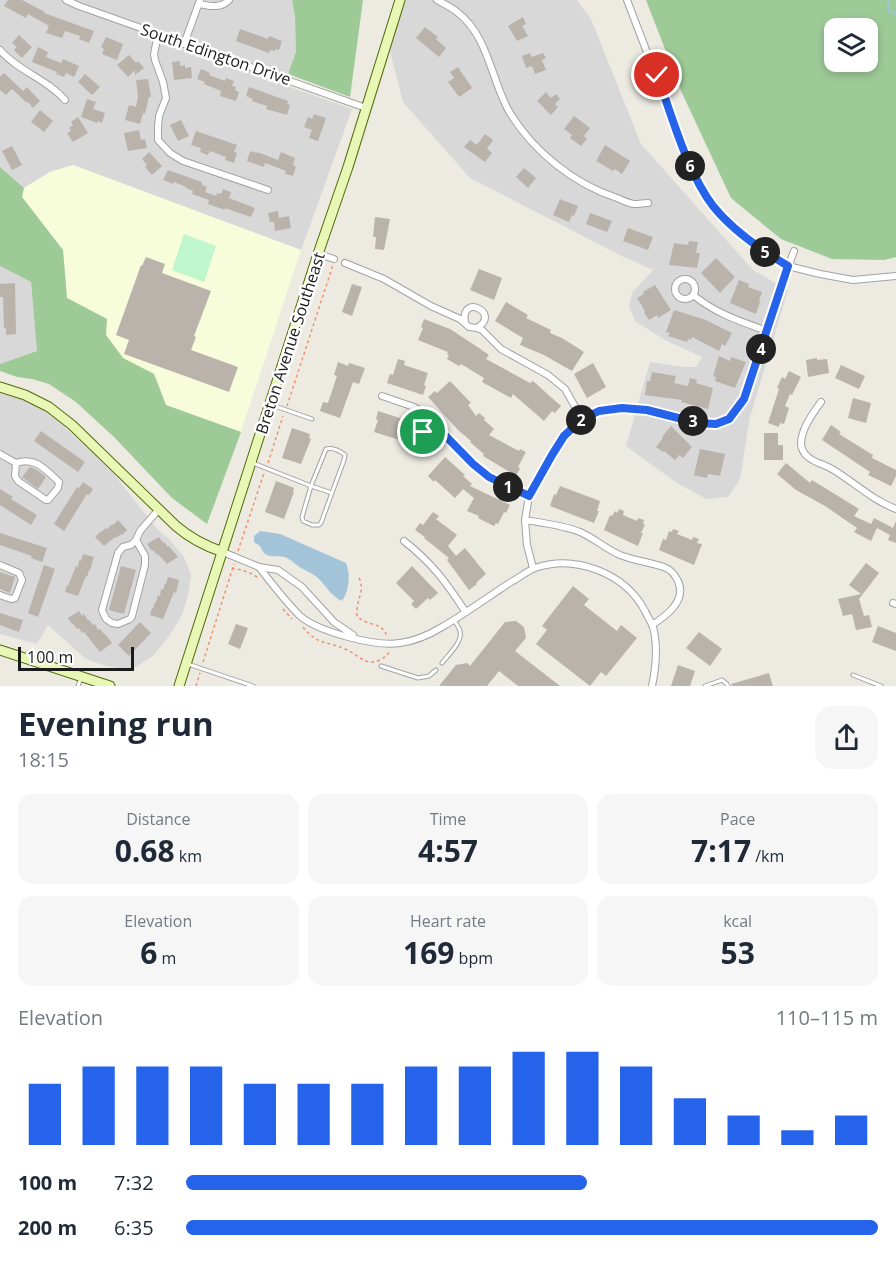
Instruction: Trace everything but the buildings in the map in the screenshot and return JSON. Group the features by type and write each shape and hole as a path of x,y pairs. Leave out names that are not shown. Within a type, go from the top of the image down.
{"main road":[{"name":"Breton Avenue Southeast","path":"179,686 400,0"},
{"path":"0,388 25,395 49,406 72,424 188,536 223,552"},
{"path":"0,650 80,681 110,686"}],"street":[{"name":"South Edington Drive","path":"66,0 80,3 184,44 366,108"},
{"path":"184,44 200,2 219,6 226,4 229,0"},
{"path":"437,0 458,12 472,26 484,47 510,113 541,152 562,170 606,195 633,204 648,203"},
{"path":"627,0 690,165 713,206 738,231 762,250 788,266 853,280 896,276"},
{"path":"158,34 154,54 166,98 159,116 158,140 170,153 183,161 268,190"},
{"path":"0,50 8,59 53,88 65,100"},
{"path":"533,568 527,544 525,520 529,496 564,436 582,419 599,411 622,408 647,410 698,423 716,424 729,419 744,399 794,251"},
{"path":"318,254 334,259"},
{"path":"345,263 384,279 431,306 455,317 464,318"},
{"path":"693,295 714,311 767,331"},
{"path":"486,333 483,311 478,307 471,308 466,312 464,318 469,327 486,333 501,350 548,375 565,389 582,419"},
{"path":"477,328 484,321"},
{"path":"382,396 414,407 424,413 473,464 489,477 529,496"},
{"path":"821,402 810,417 803,434 801,445 805,455 831,468 872,497 896,509"},
{"path":"0,454 16,463 27,460 37,463 59,482 58,488 48,500 18,481 15,476 16,463"},
{"path":"136,540 146,556 132,616 124,623 112,623 106,619 102,610 118,553 123,547 136,540 140,531 159,509"},
{"path":"525,520 566,527 588,536 621,555 668,568 680,586 680,593 669,614 652,625"},
{"path":"404,541 437,571 465,611"},
{"path":"223,552 259,567 278,570 302,587 334,622 358,639"},
{"path":"259,567 302,617 326,631 389,644 416,640 441,628 533,568 555,564 591,567 627,587 641,604 652,625 656,643 652,686"},
{"path":"0,565 19,573 22,580 15,598 0,595"}],"lane":[{"path":"270,405 312,419"},
{"path":"432,422 421,435 424,446 434,448 447,437"},
{"path":"326,449 334,449 345,455 319,525 312,525 302,517 311,486 326,449"},
{"path":"252,462 332,493"},
{"path":"442,663 460,638 461,634 454,619"},
{"path":"187,663 253,686"},
{"path":"381,666 418,678 429,676 436,670"},
{"path":"853,675 881,686"},
{"path":"705,686 722,680 728,686"}],"path":[{"path":"359,578 362,584 356,607 358,619 383,627 389,644"}],"shaded area":[{"path":"0,0 292,0 296,52 284,85 352,109 301,250 73,165 50,172 24,188 0,167"},
{"path":"406,0 577,0 591,19 641,144 753,270 788,290 750,417 740,479 728,497 706,499 674,481 626,446 650,362 696,367 702,357 665,340 635,321 629,306 632,293 653,270 470,178 403,102 389,47"},
{"path":"73,165 301,250 241,432 166,405 154,374 123,358 106,335 107,319 67,298 63,250 22,197 24,188 50,172"},
{"path":"184,234 216,246 204,282 172,270"},
{"path":"0,266 31,282 37,351 0,364"},
{"path":"0,393 35,404 55,418 112,472 158,530 184,557 191,575 182,615 153,656 131,670 106,666 86,659 48,625 37,644 0,634"}],"green space":[{"path":"292,0 363,0 350,97 288,74 296,52"},
{"path":"646,0 896,0 896,257 884,260 832,259 781,239 731,198 682,93"},
{"path":"0,167 24,188 22,197 63,250 67,298 107,319 106,335 123,358 154,374 166,405 241,432 207,524 172,498 115,438 76,402 49,384 0,371 0,364 37,351 31,282 0,266"}],"water":[{"path":"260,531 280,534 346,563 348,583 342,601 332,594 317,577 289,559 265,554 254,542 254,536"}],"waterway":[{"path":"888,0 889,11 896,13"}],"route":[{"path":"423,432 432,422 489,477 529,496 564,436 582,419 599,411 622,408 647,410 698,423 716,424 729,419 737,410 744,399 788,266 762,250 738,231 713,206 690,165 657,75"}]}
